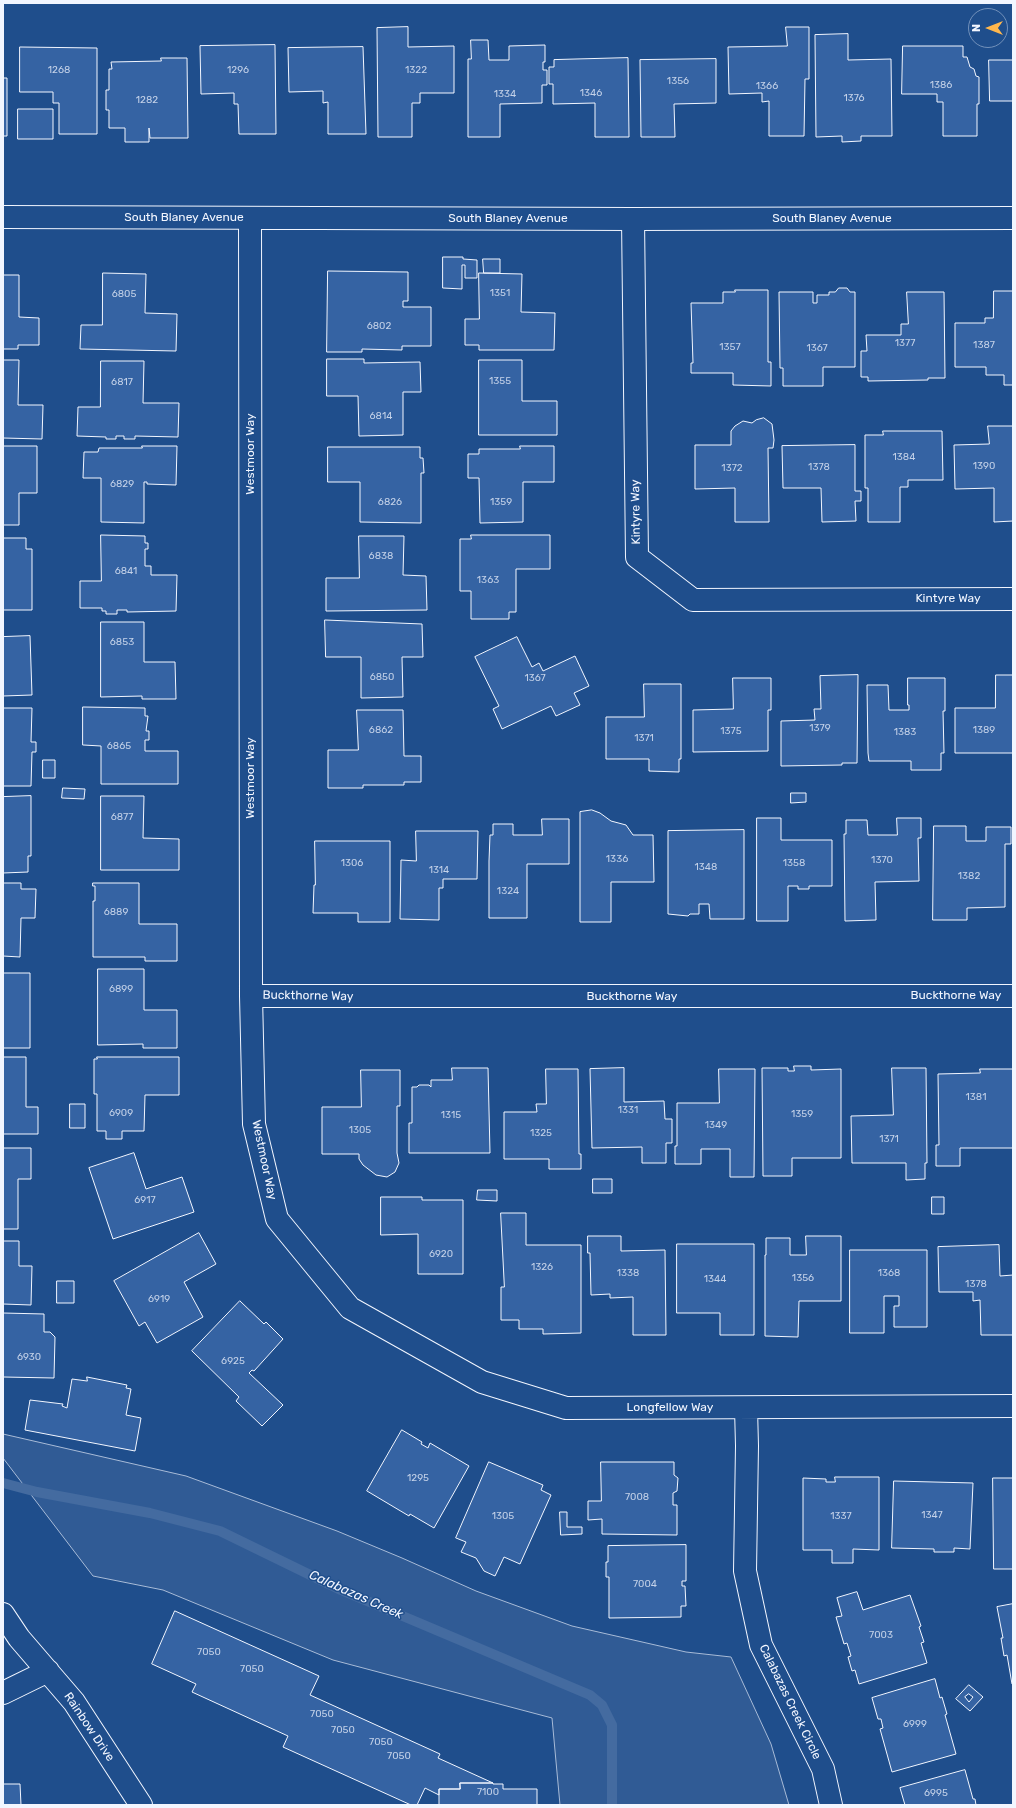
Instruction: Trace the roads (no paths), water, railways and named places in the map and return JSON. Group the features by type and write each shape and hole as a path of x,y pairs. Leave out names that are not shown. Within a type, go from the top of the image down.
{"street":[{"name":"South Blaney Avenue","path":"3,217 633,219 1013,218"},
{"name":"Westmoor Way","path":"250,218 251,996 254,1124 277,1219 350,1308"},
{"name":"Kintyre Way","path":"633,219 636,557 693,600 1013,599"},
{"name":"Buckthorne Way","path":"251,996 1013,996"},
{"name":"Longfellow Way","path":"350,1308 482,1382 566,1408 1013,1406"},
{"name":"Calabazas Creek Circle","path":"746,1408 747,1446 745,1571 759,1638 761,1645 823,1769 831,1805"},
{"name":"Rainbow Drive","path":"3,1614 19,1638 74,1702 141,1805"},
{"path":"3,1693 48,1671"}],"waterway":[{"name":"Calabazas Creek","path":"3,1483 37,1492 150,1513 220,1531 341,1590 590,1695 602,1705 612,1725 612,1805"}]}
